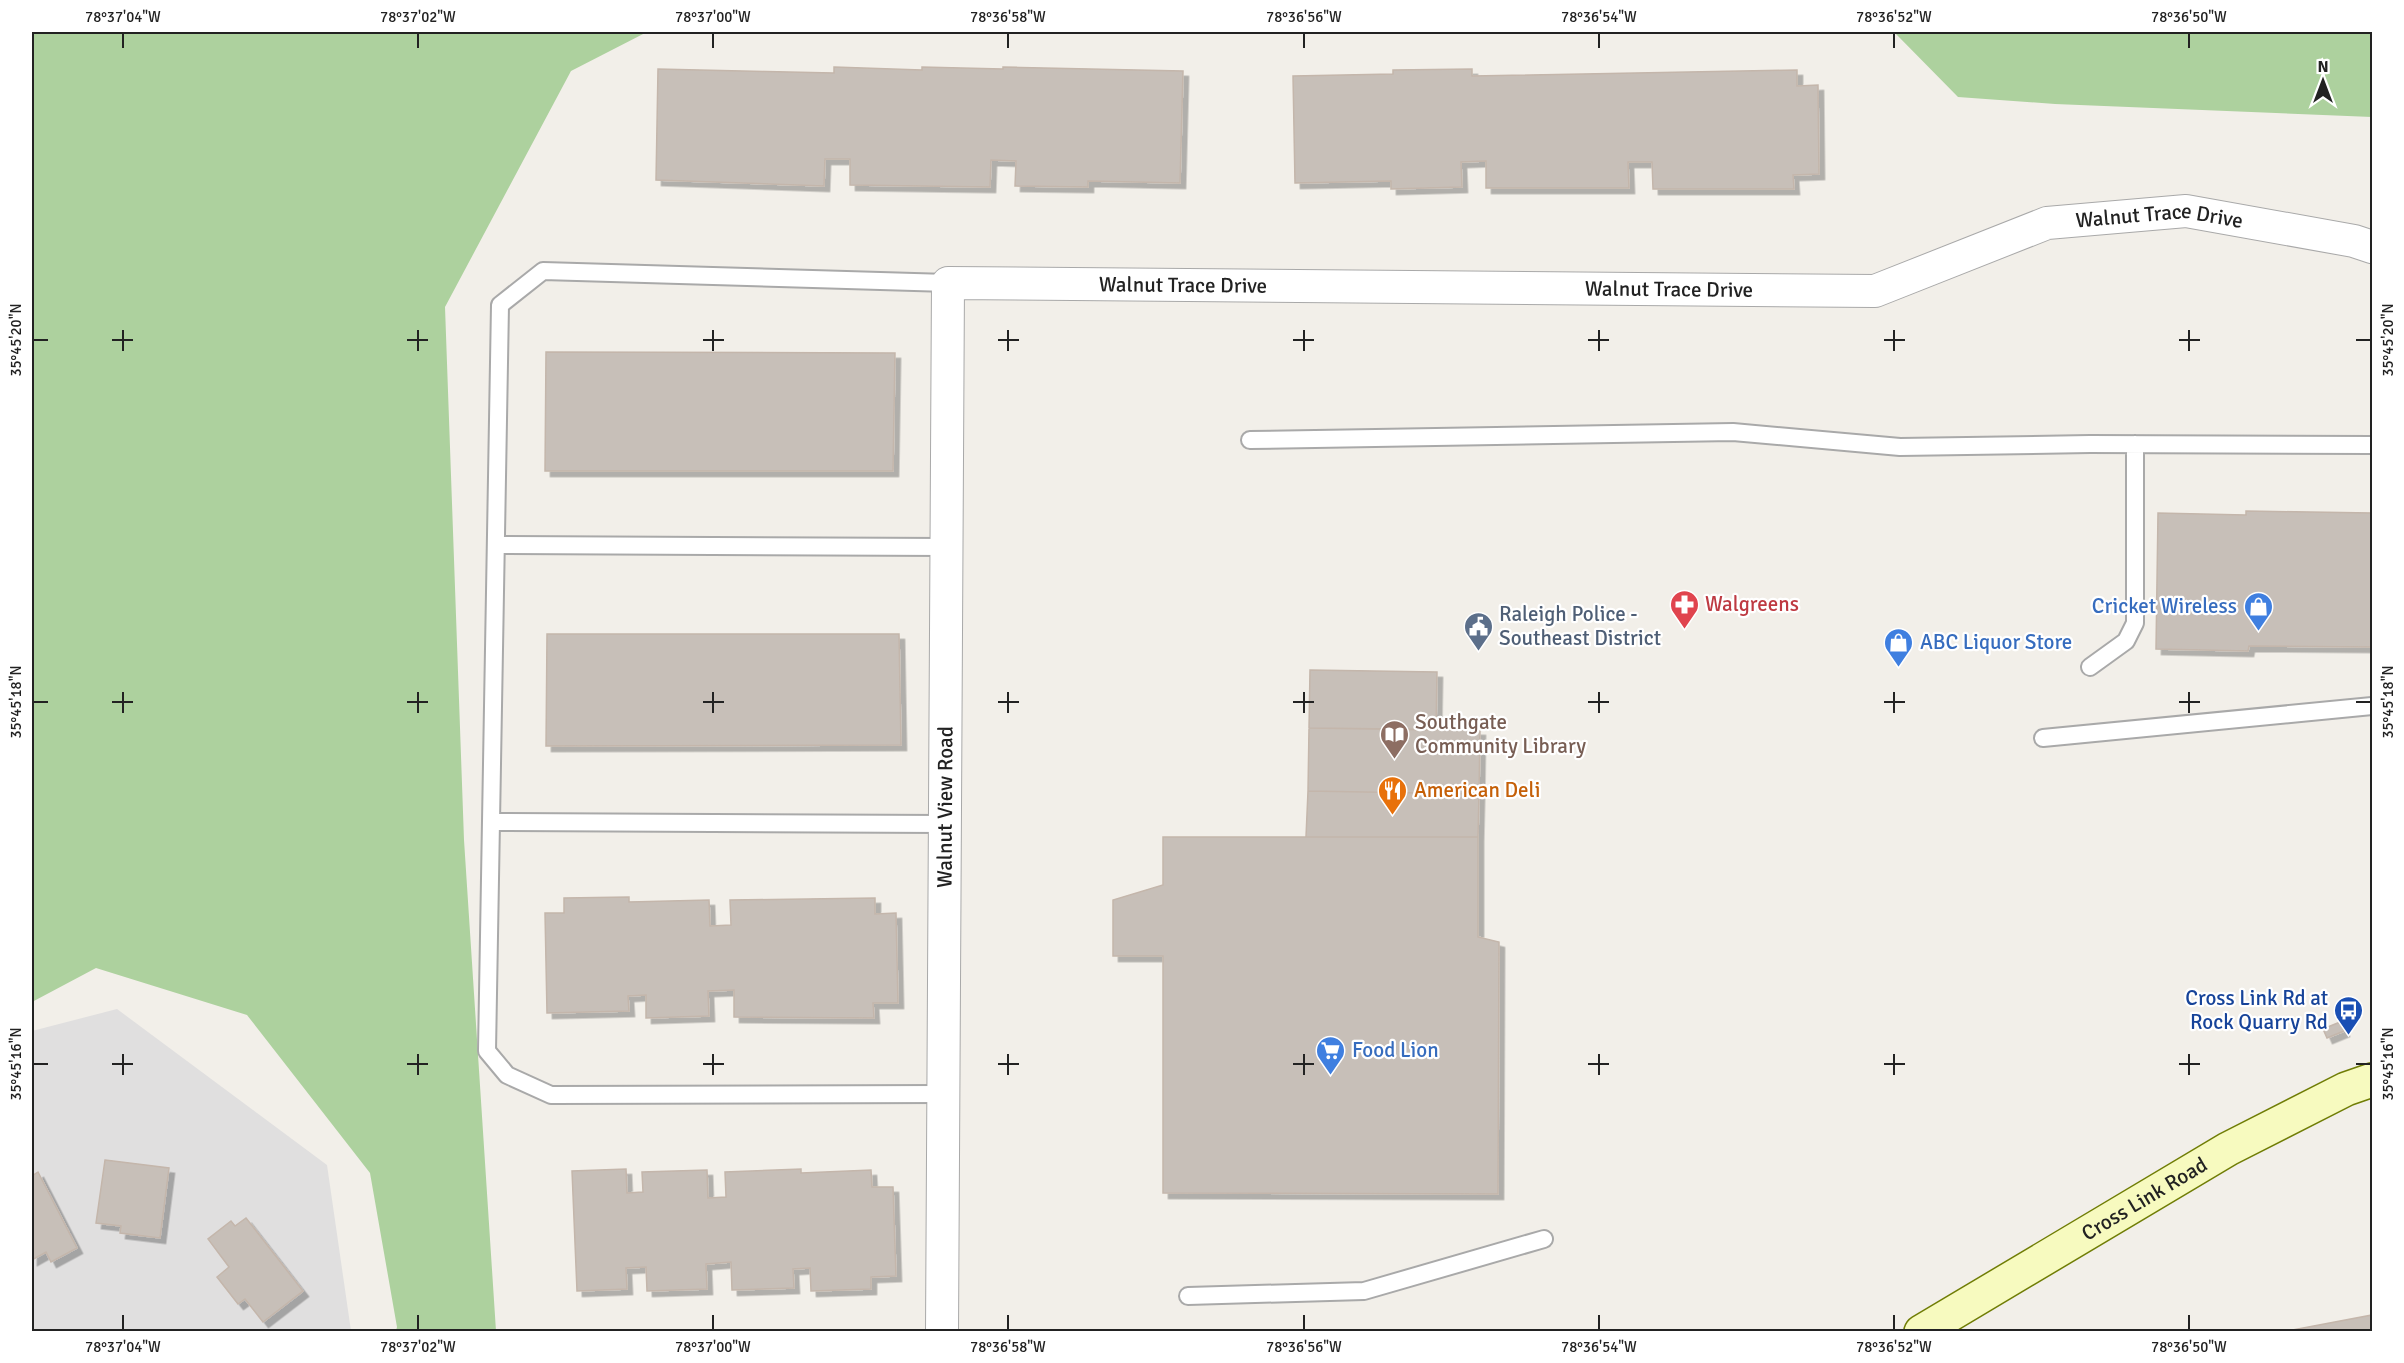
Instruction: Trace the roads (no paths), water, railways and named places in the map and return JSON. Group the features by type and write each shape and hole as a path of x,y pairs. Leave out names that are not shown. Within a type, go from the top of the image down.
{"street":[{"name":"Walnut Trace Drive","path":"948,283 1875,291 2048,223 2186,211 2354,241 2373,247"},
{"name":"Walnut View Road","path":"942,1332 948,283"},
{"name":"Cross Link Road","path":"1921,1332 2228,1149 2346,1089 2373,1080"}],"lane":[{"path":"943,1094 551,1095 507,1074 487,1051 501,305 543,271 948,283"},
{"path":"1250,440 1733,432 1900,447 2135,444 2373,445"},
{"path":"2090,667 2126,641 2135,623 2135,444"},
{"path":"496,545 947,547"},
{"path":"2043,738 2373,706"},
{"path":"491,822 945,824"},
{"path":"1188,1296 1364,1291 1544,1239"}],"place":[{"name":"Walgreens","path":"1684,630"},
{"name":"Cricket Wireless","path":"2258,632"},
{"name":"Raleigh Police - Southeast District","path":"1478,652"},
{"name":"ABC Liquor Store","path":"1899,668"},
{"name":"Southgate Community Library","path":"1394,760"},
{"name":"American Deli","path":"1393,816"},
{"name":"Cross Link Rd at Rock Quarry Rd","path":"2349,1036"},
{"name":"Food Lion","path":"1331,1076"}]}
